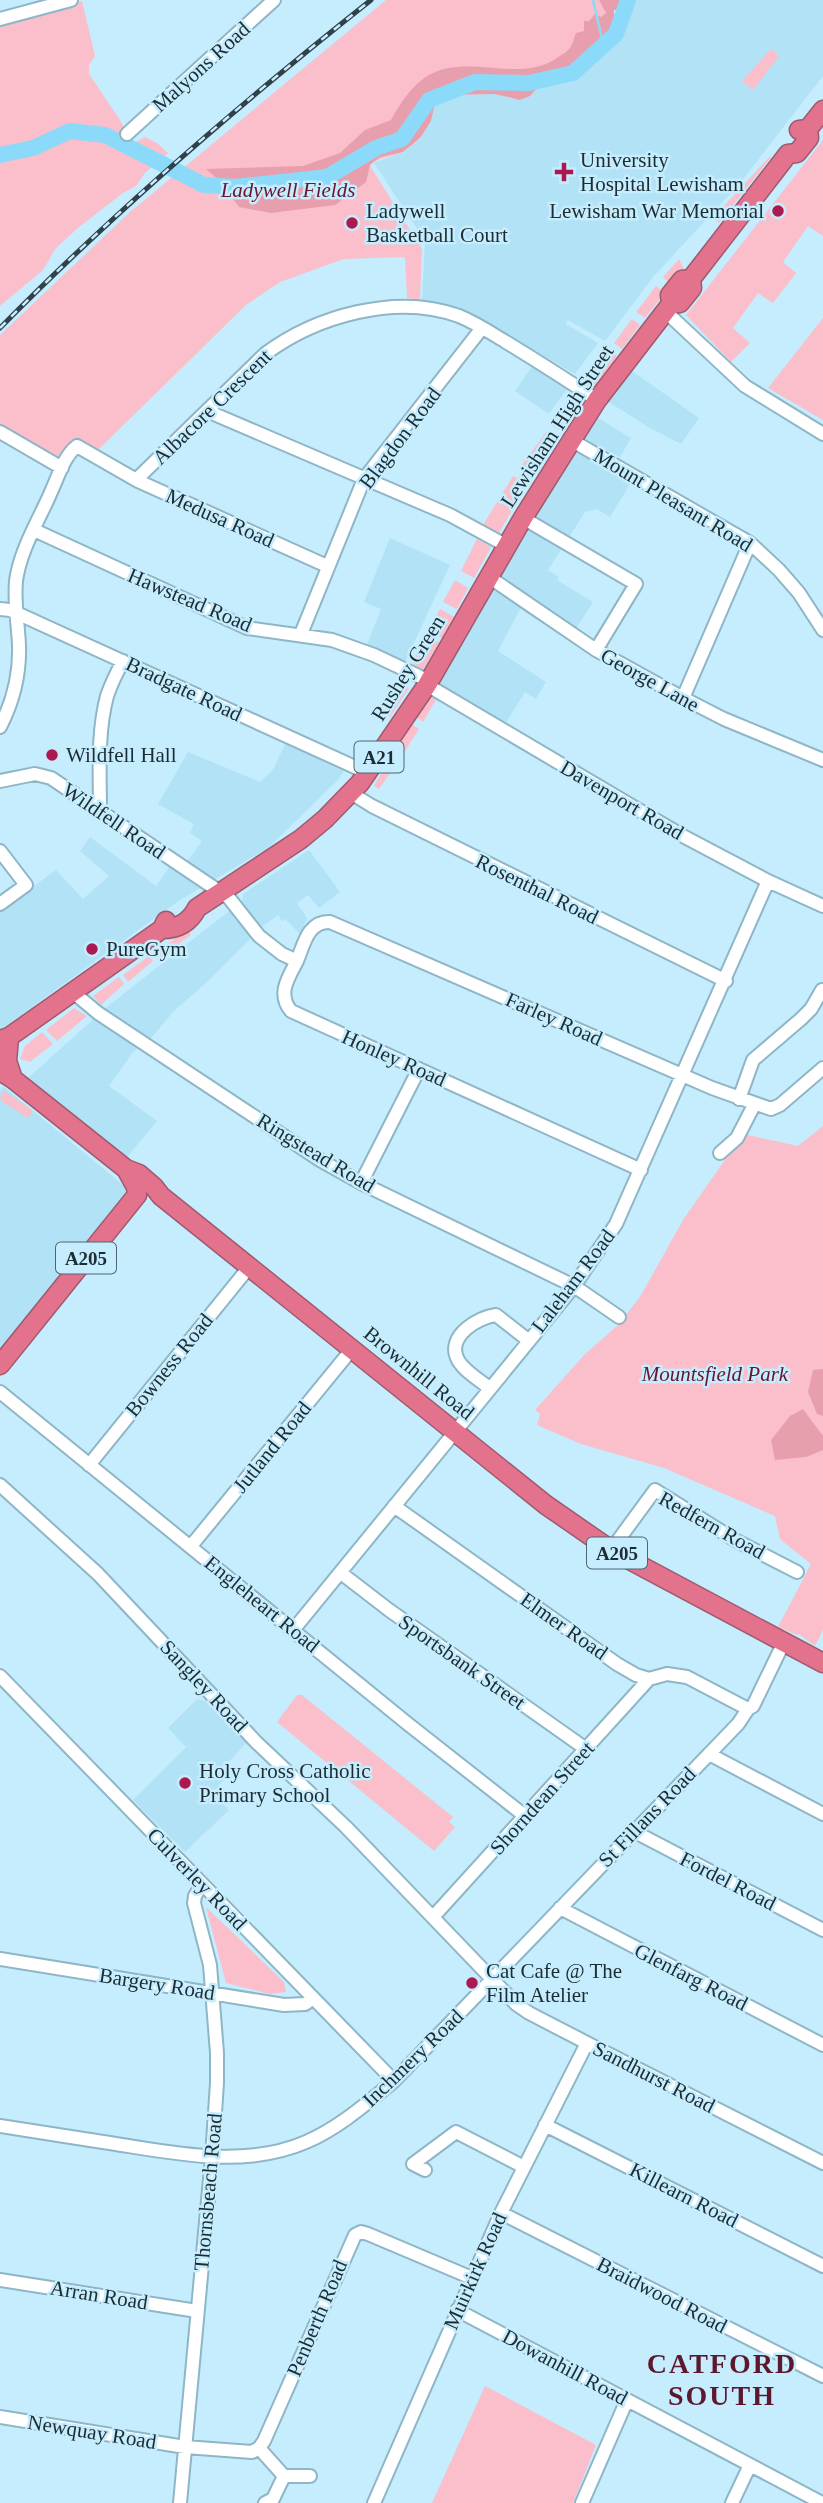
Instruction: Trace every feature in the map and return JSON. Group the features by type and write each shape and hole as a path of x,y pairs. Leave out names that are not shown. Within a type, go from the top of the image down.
{"highway":[{"name":"Lewisham High Street","path":"489,577 500,542 530,522 571,440 597,400 668,308 680,303 692,288 691,279 788,154 787,145 799,130 808,129 823,110"},
{"name":"Rushey Green","path":"5,1039 162,929 173,929 192,918 197,908 301,839 351,793 368,773 428,683 489,577"},
{"name":"Brownhill Road","path":"5,1039 7,1075 126,1169 143,1177 161,1196 546,1505 611,1550 823,1663"},
{"name":"A205","path":"0,1365 137,1195 136,1187 126,1169"},
{"path":"137,1195 161,1196"}],"street":[{"path":"0,19 71,0"},
{"name":"Malyons Road","path":"127,134 274,0"},
{"name":"Albacore Crescent","path":"138,481 139,476 265,354 285,339 333,318 359,312 410,308 446,312 482,328 597,400"},
{"path":"668,308 745,386 823,434"},
{"name":"Blagdon Road","path":"300,634 364,480 482,328"},
{"path":"207,411 450,515 500,542"},
{"path":"0,432 62,468 17,574 17,674 10,705 0,727"},
{"name":"Mount Pleasant Road","path":"571,440 750,542 799,593 823,630"},
{"name":"Medusa Road","path":"62,468 72,449 77,446 138,481 327,566"},
{"path":"530,522 636,584 596,650"},
{"name":"Hawstead Road","path":"34,530 235,624 272,633 300,634 352,646 428,683"},
{"path":"683,698 750,542"},
{"name":"George Lane","path":"489,577 596,650 683,698 724,719 823,760"},
{"name":"Bradgate Road","path":"0,608 368,773"},
{"path":"100,812 99,759 103,717 108,694 122,661"},
{"name":"Davenport Road","path":"428,683 681,835 768,881 823,905"},
{"name":"Wildfell Road","path":"0,781 32,774 51,778 220,893"},
{"name":"Rosenthal Road","path":"351,793 372,806 726,981"},
{"path":"0,851 26,885 0,904"},
{"name":"Laleham Road","path":"294,1629 574,1286 611,1233 726,981 768,881"},
{"path":"220,893 229,898 259,936 296,961"},
{"name":"Farley Road","path":"296,961 311,929 322,921 330,922 754,1105"},
{"name":"Honley Road","path":"296,961 283,994 285,1004 291,1011 641,1170"},
{"path":"739,1099 753,1060 811,1009 822,990"},
{"name":"Ringstead Road","path":"74,993 97,1013 320,1160 574,1286 619,1317"},
{"path":"720,1153 737,1138 754,1105 771,1110 776,1108 823,1068"},
{"path":"362,1183 419,1069"},
{"name":"Bowness Road","path":"89,1465 250,1266"},
{"path":"489,1388 456,1357 455,1346 463,1334 473,1322 496,1315 528,1340"},
{"name":"Jutland Road","path":"191,1546 352,1349"},
{"name":"Engleheart Road","path":"0,1392 525,1816"},
{"name":"Sangley Road","path":"0,1485 98,1574 256,1742 354,1835 493,1980"},
{"name":"Redfern Road","path":"611,1550 655,1490 735,1540 797,1572"},
{"name":"Elmer Road","path":"394,1506 636,1675 649,1679 667,1674 687,1677 748,1709"},
{"name":"Sportsbank Street","path":"341,1573 586,1749"},
{"name":"St Fillans Road","path":"493,1980 738,1724 753,1706 784,1642"},
{"name":"Culverley Road","path":"0,1676 394,2081"},
{"name":"Shorndean Street","path":"433,1917 649,1679"},
{"path":"709,1754 823,1814"},
{"name":"Fordel Road","path":"633,1831 823,1930"},
{"name":"Thornsbeach Road","path":"180,2503 212,2157 217,2053 210,1965 194,1903 202,1884"},
{"name":"Glenfarg Road","path":"559,1908 823,2045"},
{"name":"Bargery Road","path":"0,1959 285,2005 304,2004 313,1998"},
{"name":"Sandhurst Road","path":"493,1980 525,2010 823,2163"},
{"name":"Inchmery Road","path":"0,2126 212,2157 253,2155 280,2150 306,2142 360,2108 394,2081 493,1980"},
{"name":"Muirkirk Road","path":"374,2503 500,2213 587,2043"},
{"name":"Killearn Road","path":"545,2125 823,2266"},
{"path":"425,2170 413,2164 456,2132 524,2167"},
{"name":"Braidwood Road","path":"500,2213 823,2376"},
{"name":"Penberth Road","path":"259,2448 355,2235 361,2232 368,2234 472,2278"},
{"name":"Arran Road","path":"0,2280 197,2311"},
{"name":"Dowanhill Road","path":"457,2310 822,2503"},
{"path":"582,2503 628,2400"},
{"name":"Newquay Road","path":"0,2417 185,2447"},
{"path":"185,2447 243,2453 259,2448 284,2476 310,2476"},
{"path":"732,2503 750,2465"},
{"path":"265,2503 273,2499 284,2476"}],"shaded area":[{"name":"University Hospital Lewisham","path":"634,0 823,0 823,76 741,182 653,277 605,341 568,320 566,324 598,343 575,374 461,309 422,300 425,241 374,163 404,152 421,138 431,121 437,95 495,94 521,100 536,89 572,78 619,37"},
{"path":"533,365 567,389 549,414 515,391"},
{"path":"629,369 699,418 681,444 607,401"},
{"path":"598,418 631,438 620,457 585,439"},
{"path":"580,451 632,481 610,517 597,509 585,512 548,570 559,577 557,580 593,602 569,640 520,609 498,651 546,682 536,699 525,692 505,724 438,685 551,491 576,452"},
{"path":"390,538 450,565 405,662 366,647 381,609 364,602"},
{"path":"286,742 344,771 269,847 177,902 0,1030 0,911 56,870 83,899 109,876 80,851 90,837 156,886 177,856 187,862 202,841 190,833 194,824 158,804 188,752 260,782 273,770"},
{"path":"309,850 340,892 319,908 308,895 297,903 307,918 300,934 278,915 264,925 173,1012 150,1039 133,1052 109,1086 157,1121 126,1158 28,1078 108,1006 242,901 243,894"},
{"path":"4,1087 128,1189 127,1196 0,1356 0,1090"},
{"name":"Holy Cross Catholic Primary School","path":"197,1699 205,1701 246,1743 224,1767 230,1773 212,1793 229,1810 185,1852 133,1800 186,1747 168,1728"}],"green space":[{"name":"Ladywell Fields","path":"386,0 633,0 628,12 614,10 614,15 621,22 619,37 573,77 536,89 530,96 520,100 495,94 437,95 430,121 416,142 400,153 369,164 422,249 420,300 407,298 405,257 344,259 280,282 246,305 97,451 80,441 69,444 59,457 0,424 0,335 130,212"},
{"path":"599,0 633,0 628,12 614,10 614,15 621,22 619,37 573,77 536,89 530,96 520,100 495,94 437,95 431,121 421,137 403,152 380,157 370,165 366,182 335,205 271,213 239,207 220,181 206,169 303,166 340,153 365,130 391,120 407,95 429,75 444,69 461,67 527,69 557,58 570,48 576,33 584,31 584,21 589,21 595,14 601,17 606,13"},
{"name":"Ladywell Fields","path":"82,1 95,56 89,65 89,74 120,120 132,144 145,137 168,153 145,173 136,186 79,227 56,248 43,270 0,306 0,25"},
{"path":"771,49 779,56 753,90 742,81"},
{"path":"823,140 823,236 808,226 783,262 796,273 773,303 758,293 733,328 750,343 731,362 686,315"},
{"path":"770,156 719,223 713,218"},
{"path":"679,259 684,269 671,285 663,277"},
{"path":"656,286 665,292 645,318 636,312"},
{"path":"823,318 823,420 768,388"},
{"path":"632,319 640,325 622,349 614,343"},
{"path":"609,350 617,356 594,387 586,381"},
{"path":"572,397 579,402 559,430 551,425"},
{"path":"547,431 555,436 531,477 519,469"},
{"path":"513,476 527,484 499,533 483,525"},
{"path":"477,539 491,547 474,578 461,571"},
{"path":"455,580 468,588 457,609 443,602"},
{"path":"440,609 454,617 442,638 428,631"},
{"path":"426,635 439,643 423,670 412,663"},
{"path":"400,682 409,688 390,717 384,714"},
{"path":"430,694 437,698 423,722 416,717"},
{"path":"411,724 419,729 403,754 395,749"},
{"path":"393,753 401,758 379,789 374,786"},
{"path":"187,930 191,935 157,959 153,954"},
{"path":"149,956 153,961 128,982 123,975"},
{"path":"119,977 124,984 101,1005 93,996"},
{"path":"74,1008 87,1016 57,1041 46,1030"},
{"path":"42,1032 53,1044 30,1062 20,1059 25,1046"},
{"path":"3,1090 33,1111 28,1118 0,1100"},
{"name":"Mountsfield Park","path":"823,1126 823,1630 815,1646 799,1634 778,1627 811,1564 780,1539 775,1516 664,1468 581,1444 537,1425 540,1414 535,1410 585,1354 617,1326 640,1297 683,1220 743,1134 798,1146"},
{"path":"823,1369 823,1416 817,1414 808,1392 813,1370"},
{"path":"803,1409 823,1436 823,1450 806,1457 775,1460 771,1440 790,1416"},
{"path":"297,1695 302,1695 453,1817 449,1822 455,1827 434,1851 277,1722"},
{"path":"206,1907 284,1982 286,1992 270,1994 226,1983"},
{"path":"485,2386 596,2445 573,2503 432,2503"}],"waterway":[{"path":"593,0 601,34 601,47"},
{"path":"0,155 33,148 70,131 105,135 204,185 235,187 327,177 376,148 402,139 429,100 475,82 529,83 573,73 616,34 628,0"}],"railway":[{"path":"0,328 89,241 180,158 371,0"}],"place":[{"name":"University Hospital Lewisham","path":"564,172"},
{"name":"Lewisham War Memorial","path":"778,211"},
{"name":"Ladywell Basketball Court","path":"352,223"},
{"name":"Wildfell Hall","path":"52,755"},
{"name":"PureGym","path":"92,949"},
{"name":"Holy Cross Catholic Primary School","path":"185,1783"},
{"name":"Cat Cafe @ The Film Atelier","path":"472,1983"}],"district":[{"name":"CATFORD SOUTH","path":"722,2379"}]}
